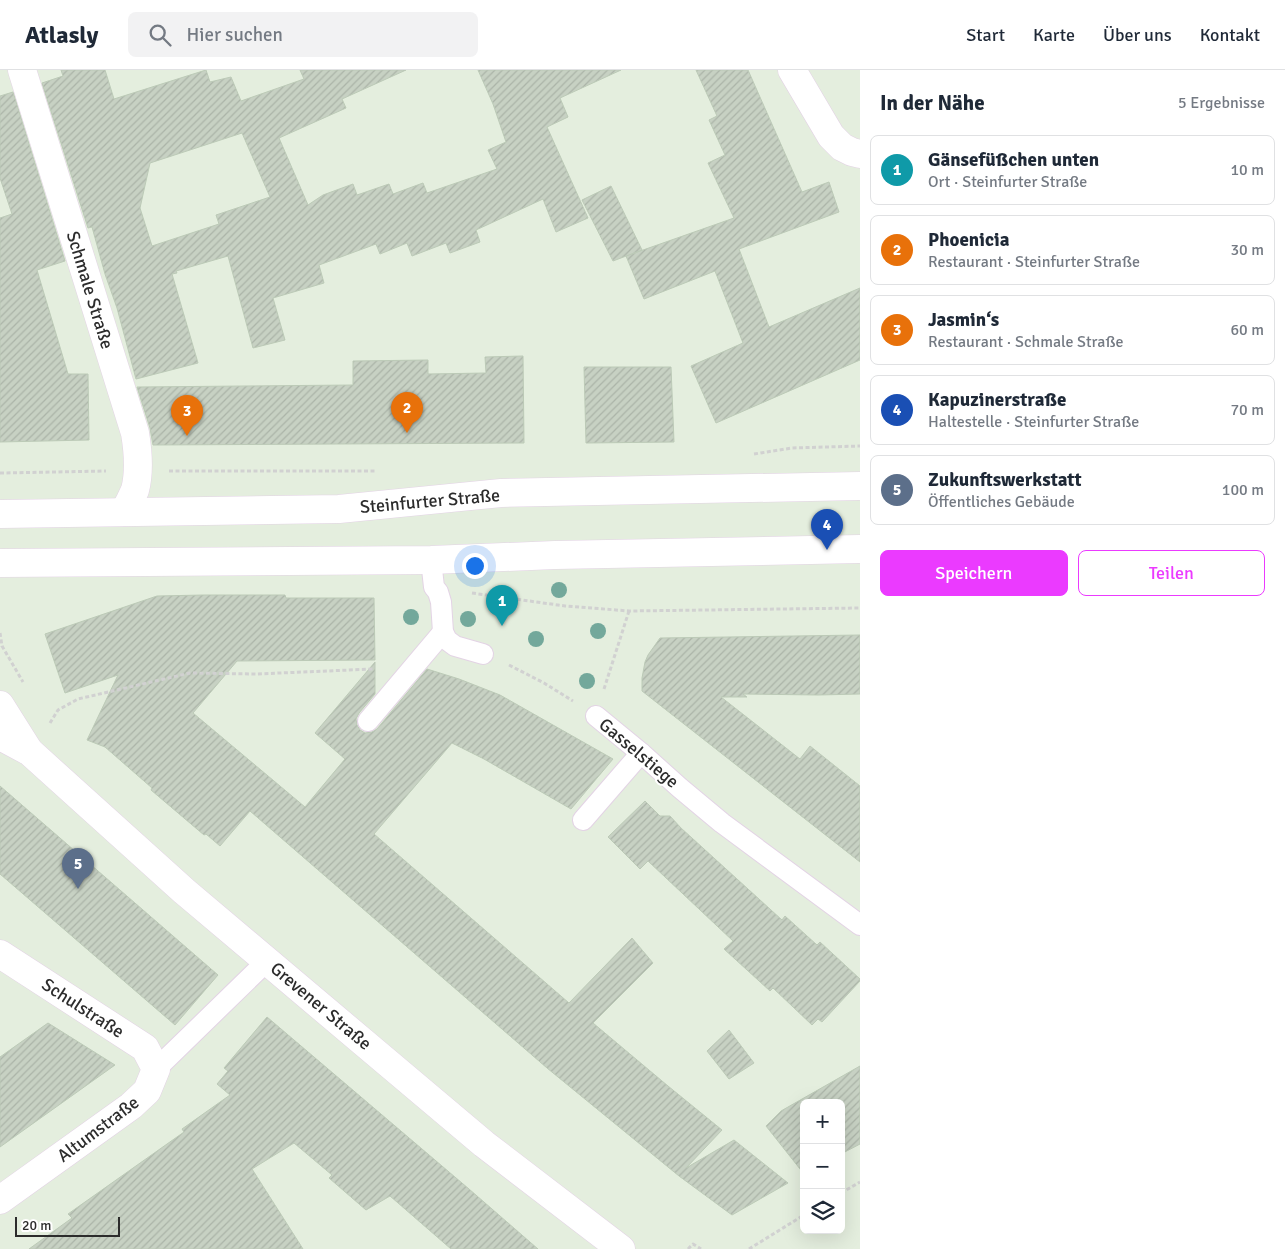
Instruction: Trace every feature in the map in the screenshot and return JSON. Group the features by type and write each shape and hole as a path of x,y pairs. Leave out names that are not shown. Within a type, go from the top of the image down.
{"main road":[{"name":"Schmale Straße","path":"22,70 135,433 138,453 135,490 124,512"},
{"path":"792,70 831,136 842,147 860,154"},
{"name":"Steinfurter Straße","path":"0,514 339,509 501,493 860,486"},
{"path":"0,562 431,560 555,555 860,549"},
{"name":"Grevener Straße","path":"0,705 30,752"},
{"name":"Grevener Straße","path":"0,736 30,752 184,891 484,1144 621,1249"},
{"name":"Schulstraße","path":"0,954 146,1048 156,1069"},
{"name":"Altumstraße","path":"0,1200 131,1106 148,1091 156,1069"}],"lane":[{"path":"431,560 434,587 438,592 441,602 443,632 446,640 455,646 483,654"},
{"path":"368,721 443,632"},
{"name":"Gasselstiege","path":"596,716 641,752 722,823 860,925"},
{"path":"582,820 641,752"},
{"name":"Altumstraße","path":"156,1069 267,961"}],"path":[{"path":"434,587 565,606 629,611 860,608"},
{"path":"596,716 629,611"},
{"name":"Gasselstiege","path":"483,654 544,683 596,716"},
{"path":"30,752 58,710 78,699 190,672 257,674 373,669 382,666"},
{"path":"845,1191 860,1182"},
{"path":"749,1249 800,1217"},
{"path":"688,1249 693,1244 700,1249"}],"building":[{"path":"61,70 105,70 114,99 206,70 210,82 231,77 241,101 304,79 300,70 406,70 342,99 346,108 279,138 308,205 323,195 353,184 357,195 389,184 393,194 423,183 427,193 497,169 488,150 506,142 493,104 478,70 621,70 560,98 568,117 547,127 588,218 556,232 543,199 476,230 480,242 450,253 446,243 412,256 407,243 380,254 376,244 319,265 324,283 273,298 285,340 253,348 228,256 176,271 177,273 172,274 198,363 136,379 92,227 88,228 42,83 63,76","holes":["242,133 270,197 216,215 219,224 152,246 140,208 150,163"]},
{"path":"696,70 748,70 802,192 829,182 839,212 739,249 769,327 860,288 860,360 716,423 691,366 743,343 715,271 644,299 626,256 734,218 708,163 725,155 709,120 717,116"},
{"path":"13,92 65,261 37,270 68,374 88,374 89,440 0,442 0,218 12,214 0,178 0,96"},
{"path":"611,186 642,250 613,261 582,200"},
{"path":"523,356 524,443 153,445 150,428 137,387 353,385 353,361 428,360 428,374 486,373 485,357"},
{"path":"584,367 671,367 674,442 586,443"},
{"path":"285,595 286,598 374,598 375,660 237,661 193,713 305,807 345,759 315,733 375,662 375,694 356,719 360,730 365,733 377,729 427,669 500,695 613,759 571,809 484,759 452,743 374,834 569,1003 632,938 653,963 593,1023 722,1130 686,1168 734,1140 788,1183 732,1215 679,1176 547,1068 250,811 220,846 206,834 204,835 151,790 152,788 105,747 87,740 118,675 65,693 45,634 157,596"},
{"path":"860,635 860,694 743,694 747,697 721,697 800,759 810,746 860,786 860,862 642,691 642,678 648,655 660,638"},
{"path":"0,786 218,975 175,1025 0,874"},
{"path":"645,801 660,816 670,816 782,920 785,916 817,945 820,942 860,979 822,1022 818,1019 812,1025 773,988 770,991 724,949 733,941 648,861 640,869 608,837"},
{"path":"267,1017 538,1249 451,1249 390,1196 366,1210 329,1178 332,1175 294,1143 252,1169 303,1249 29,1249 72,1218 68,1214 184,1132 182,1129 230,1095 217,1084 228,1071 224,1068"},
{"path":"48,1023 115,1065 0,1147 0,1057"},
{"path":"729,1030 754,1063 729,1079 707,1051"},
{"path":"860,1066 860,1144 845,1152 845,1099 802,1099"},
{"path":"800,1100 800,1169 766,1126 781,1111"}],"place":[{"name":"Phoenicia","path":"407,433"},
{"name":"Jasmin‘s","path":"187,436"},
{"name":"Kapuzinerstraße","path":"827,550"},
{"name":"Gänsefüßchen unten","path":"502,626"},
{"name":"Zukunftswerkstatt","path":"78,889"}]}
